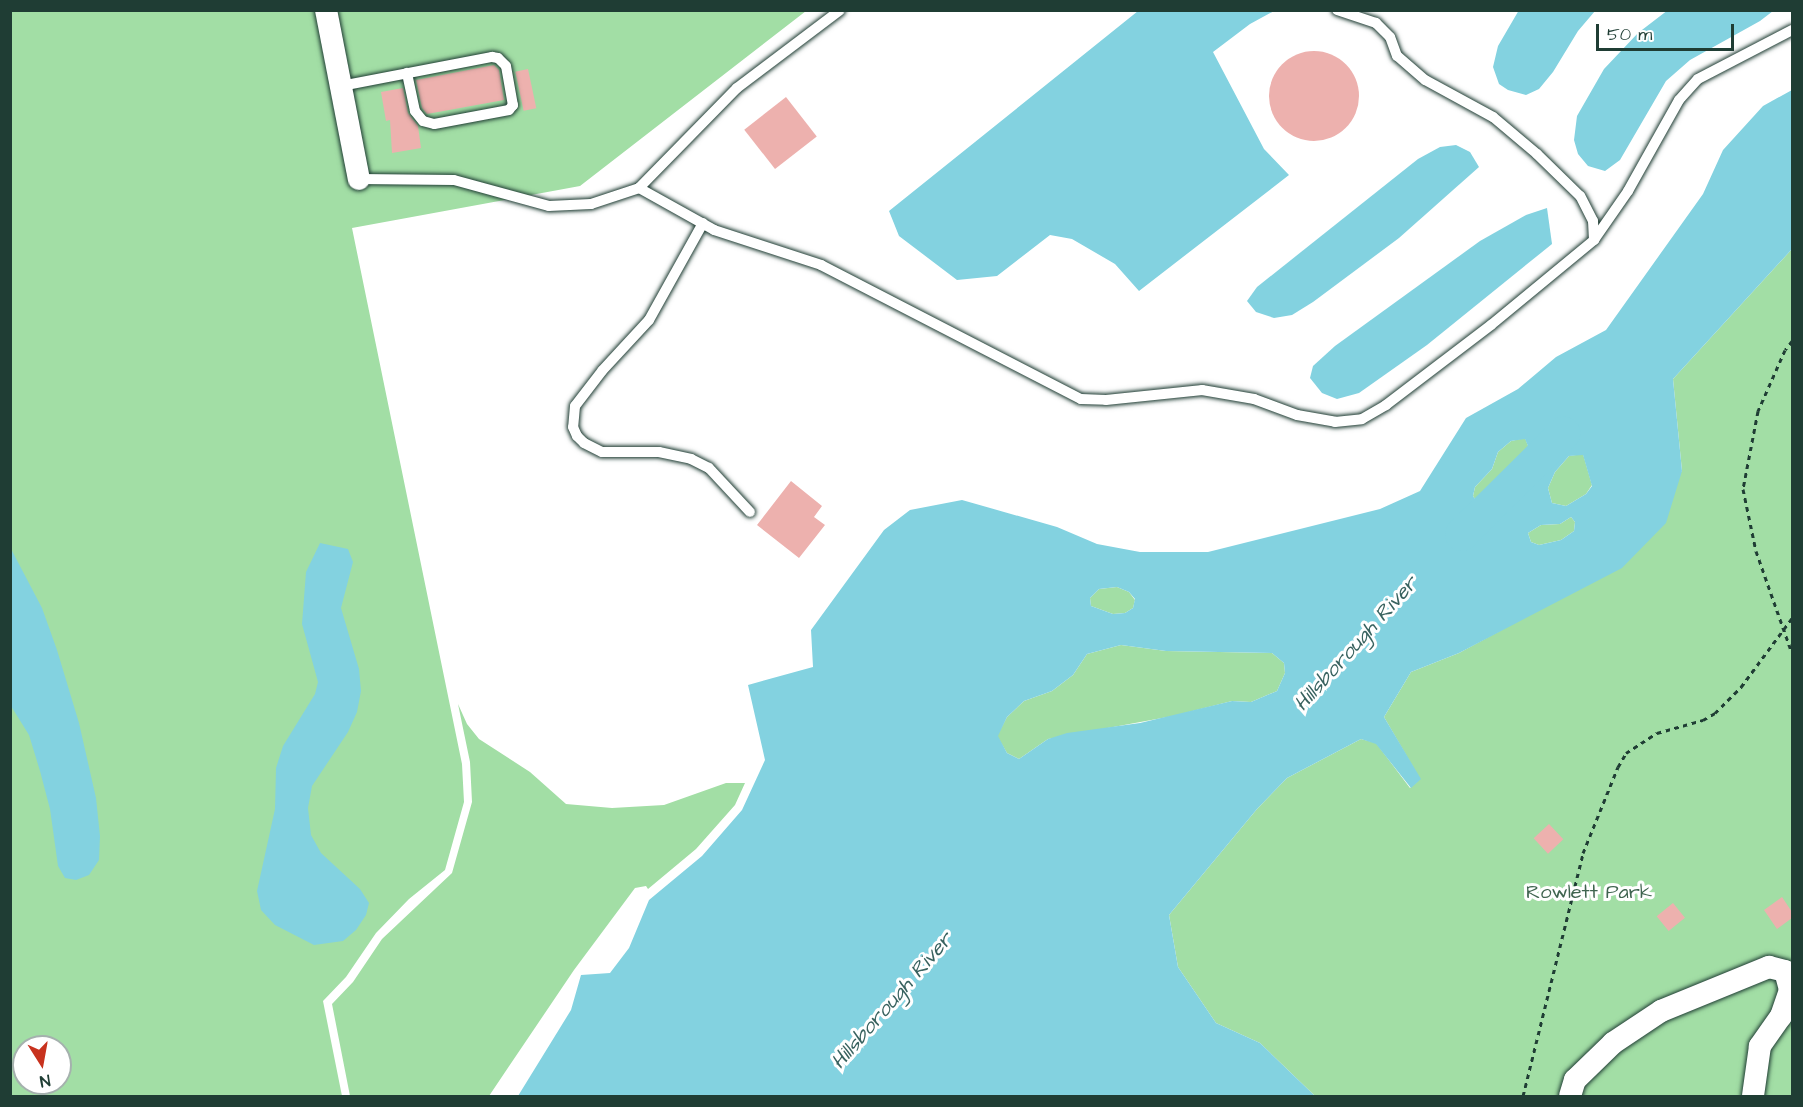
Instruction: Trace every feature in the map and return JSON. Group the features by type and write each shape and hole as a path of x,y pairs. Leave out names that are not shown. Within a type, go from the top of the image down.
{"street":[{"path":"326,10 359,178"},
{"path":"1570,1096 1575,1080 1613,1043 1661,1011 1769,967 1785,971 1790,990 1781,1016 1760,1046 1754,1096"}],"lane":[{"path":"359,178 454,180 549,206 591,204 639,188 736,88 840,10"},
{"path":"1338,10 1376,23 1390,37 1397,56 1425,80 1493,117 1537,154 1580,196 1593,221 1594,240"},
{"path":"639,188 702,223 821,266 1081,399 1106,400 1202,390 1254,399 1297,414 1335,422 1362,419 1386,405 1491,325 1594,240 1628,191 1680,100 1698,79 1792,30"},
{"path":"341,86 407,73 492,57 498,58 506,66 513,105 509,110 434,124 423,121 415,111 407,73"},
{"path":"702,223 649,320 602,371 575,406 573,427 584,443 603,452 659,452 691,459 709,468 750,512"}],"path":[{"path":"1792,341 1785,350 1758,411 1743,489 1756,551 1792,653"},
{"path":"1523,1096 1583,853 1618,767 1626,753 1657,733 1697,723 1715,713 1741,687 1792,618"}],"green space":[{"path":"10,11 806,11 580,186 352,228 462,764 464,802 445,870 409,899 376,933 346,977 323,1001 342,1096 11,1096"},
{"name":"Rowlett Park","path":"1792,249 1792,1096 1315,1096 1260,1043 1216,1023 1178,967 1169,915 1257,809 1287,778 1361,739 1376,743 1410,788 1420,779 1384,717 1411,672 1459,653 1529,615 1682,471 1673,379"},
{"path":"1525,438 1530,451 1531,465 1521,482 1510,494 1493,502 1479,505 1473,496 1475,487 1492,469 1498,452 1511,441"},
{"path":"1583,454 1592,485 1586,494 1566,506 1552,503 1548,488 1555,472 1569,456"},
{"path":"1571,517 1575,522 1574,531 1561,540 1539,545 1531,542 1528,533 1541,525 1560,524"},
{"path":"1117,587 1129,592 1135,600 1133,608 1125,613 1113,614 1091,606 1090,598 1099,589"},
{"path":"1121,645 1166,651 1272,653 1284,663 1285,673 1277,691 1251,702 1232,701 1173,716 1048,739 1019,759 1007,753 997,736 1007,717 1024,701 1052,691 1073,675 1087,654"},
{"path":"458,704 467,724 479,739 530,772 566,804 612,808 664,805 726,783 745,783 735,805 696,849 648,889 646,886 635,888 574,970 489,1096 350,1096 332,1004 353,982 382,939 452,873 472,802 470,762"}],"water":[{"path":"1519,10 1595,11 1578,31 1553,72 1539,89 1526,95 1508,90 1499,84 1493,67 1498,46"},
{"path":"1668,10 1773,11 1760,21 1690,60 1666,81 1620,160 1605,171 1588,166 1578,154 1574,140 1577,116 1604,69 1638,33"},
{"path":"1138,11 1274,11 1250,24 1213,52 1264,149 1289,175 1139,291 1115,264 1072,239 1050,235 997,276 957,280 899,236 889,211"},
{"path":"1792,90 1792,249 1673,379 1682,471 1666,523 1622,568 1459,653 1411,672 1384,717 1421,779 1411,788 1376,744 1361,739 1287,778 1257,809 1169,915 1178,967 1216,1023 1260,1043 1315,1096 518,1096 571,1010 581,975 610,973 629,948 649,900 702,856 742,810 765,760 748,685 813,667 811,630 884,530 910,510 962,500 1057,527 1097,544 1140,552 1208,552 1380,509 1420,491 1466,418 1518,389 1556,357 1606,330 1703,194 1723,150 1763,106","holes":["1525,439 1530,451 1531,465 1521,482 1510,494 1493,502 1479,505 1473,496 1475,487 1492,469 1498,452 1511,441","1583,455 1592,486 1586,494 1566,506 1552,503 1548,488 1555,472 1569,456","1571,517 1575,522 1574,531 1561,540 1539,545 1531,542 1528,533 1541,525 1560,524","1117,587 1129,592 1135,599 1133,608 1125,613 1113,614 1091,606 1090,598 1099,589","1121,645 1166,651 1272,653 1284,663 1285,673 1277,691 1251,702 1232,701 1140,723 1067,733 1048,739 1019,759 1007,753 998,736 1007,717 1024,701 1052,691 1073,675 1087,654"]},
{"path":"1456,145 1470,152 1479,167 1399,238 1292,315 1274,318 1256,312 1247,301 1257,287 1418,159 1440,147"},
{"path":"1547,208 1552,244 1427,345 1359,393 1337,399 1322,393 1310,378 1313,366 1335,346 1480,241 1526,215"},
{"path":"320,543 348,549 353,562 341,608 359,669 361,691 357,712 348,732 312,786 308,808 311,835 321,853 360,889 369,903 366,915 356,930 343,941 314,945 275,925 261,910 257,891 275,809 276,768 283,746 315,694 318,682 302,624 306,572"},
{"path":"10,547 42,608 57,650 79,723 96,798 100,836 99,860 89,875 76,880 65,878 58,866 50,809 40,771 29,735 11,706"}],"building":[{"path":"1314,51 1331,55 1346,64 1355,79 1359,96 1355,113 1346,128 1331,137 1314,141 1297,137 1282,128 1273,113 1269,96 1273,79 1282,64 1297,55"},
{"path":"494,65 499,70 504,100 427,114 422,108 416,80"},
{"path":"528,69 536,108 524,111 515,72"},
{"path":"403,88 408,113 418,126 421,148 392,153 390,120 386,121 381,92"},
{"path":"786,97 817,136 775,169 744,130"},
{"path":"791,481 822,506 814,517 825,525 799,558 757,525"},
{"path":"1549,824 1563,839 1548,854 1534,838"},
{"path":"1782,897 1792,912 1792,918 1777,929 1764,910"},
{"path":"1673,903 1685,918 1669,931 1657,916"}],"waterway":[{"name":"Hillsborough River","path":"1461,534 1563,433"}]}
